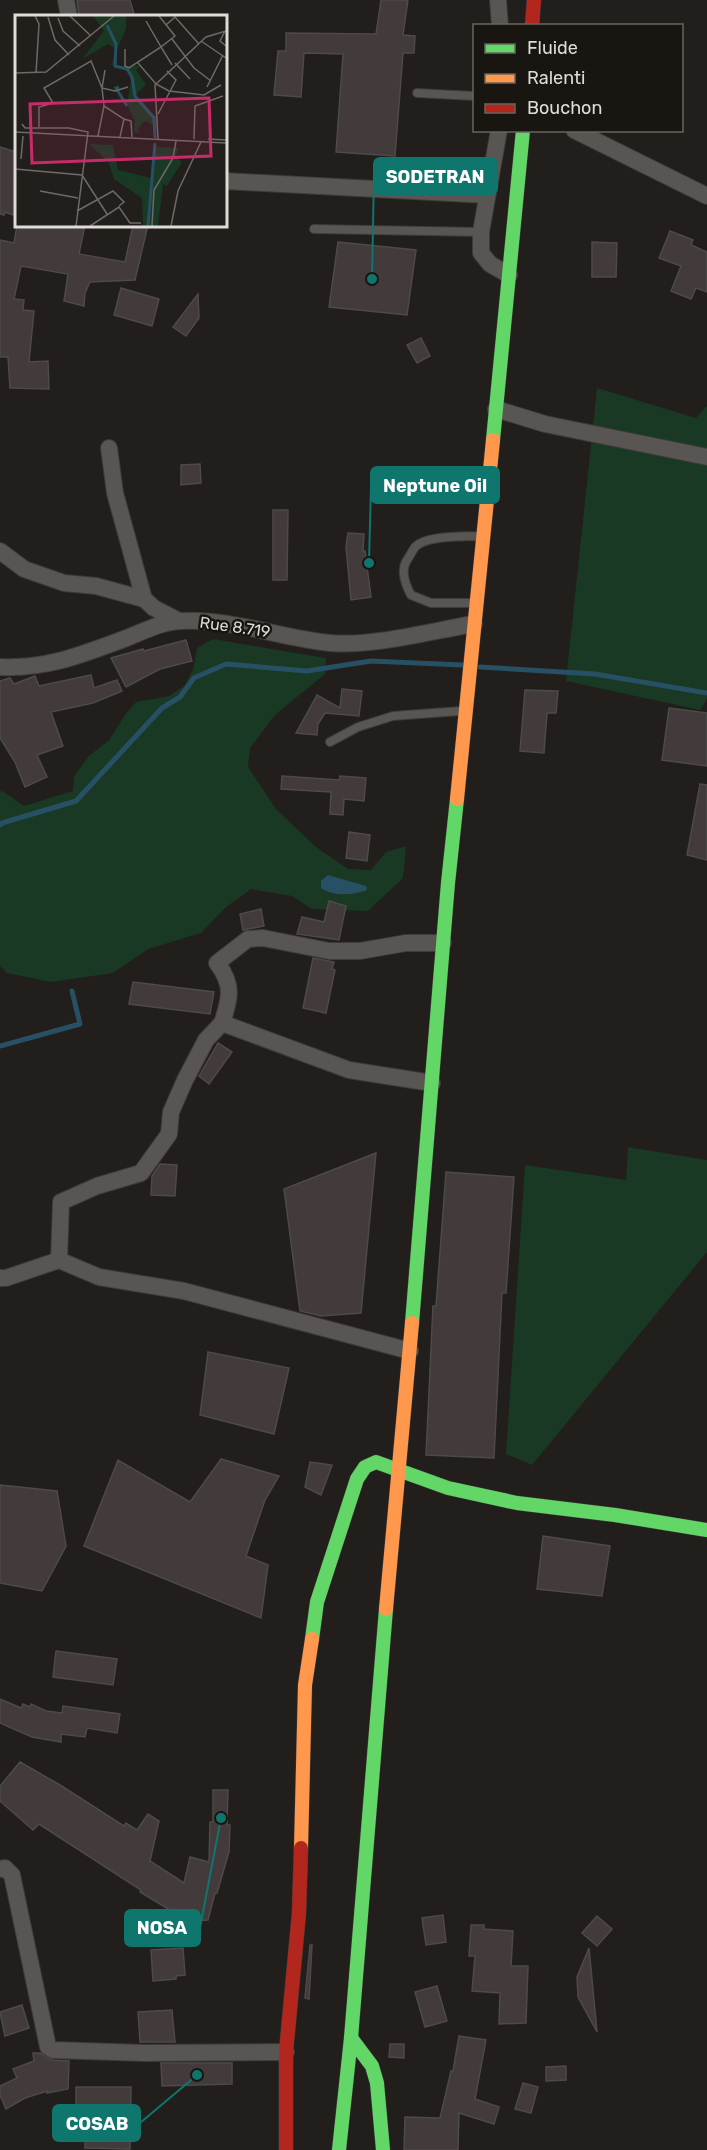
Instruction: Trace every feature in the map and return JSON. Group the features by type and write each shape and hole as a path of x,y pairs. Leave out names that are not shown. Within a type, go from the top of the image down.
{"main road":[{"path":"532,24 534,0"},
{"path":"339,2150 351,2038 443,943 523,132"},
{"path":"286,2150 286,2052 299,1913 305,1685 317,1602 357,1479 365,1467 376,1462 448,1488 517,1503 615,1515 707,1530"},
{"path":"351,2038 372,2066 377,2084 383,2150"}],"street":[{"path":"66,0 69,15"},
{"path":"498,0 500,24"},
{"path":"499,132 481,232 481,252 490,264 509,275"},
{"path":"578,132 707,196"},
{"path":"226,181 487,195"},
{"path":"496,409 546,424 707,457"},
{"path":"109,448 115,493 144,599"},
{"path":"0,551 24,569 64,583 96,586 144,599 154,608 179,621"},
{"name":"Rue 8.719","path":"0,667 25,668 48,665 99,649 162,624 179,621 210,622 330,643 362,644 474,632"},
{"path":"59,1260 61,1202 97,1186 141,1173 169,1134 171,1112 184,1080 207,1040 222,1023 230,998 226,974 217,963 248,939 263,938 329,951 360,951 422,942 443,943"},
{"path":"222,1023 349,1070 432,1083"},
{"path":"0,1278 59,1260 99,1277 184,1291 410,1351"},
{"path":"0,1869 5,1868 12,1875 48,2047 54,2050 144,2053 286,2052"}],"lane":[{"path":"417,93 473,96"},
{"path":"314,229 481,232"},
{"path":"477,603 431,603 411,595 405,585 404,574 405,564 415,546 432,539 483,535"},
{"path":"330,742 358,727 393,716 467,711"}],"green space":[{"path":"597,388 696,418 707,406 707,699 700,710 566,681"},
{"path":"213,639 326,658 325,674 276,714 250,748 248,767 276,809 316,847 348,869 371,870 386,852 406,846 403,878 368,911 312,909 292,896 251,889 225,908 201,933 148,949 113,973 51,982 7,973 0,966 1,790 24,806 73,791 74,776 89,756 109,740 136,702 169,696 184,686 193,670 197,648"},
{"path":"628,1147 707,1160 707,1252 532,1465 506,1454 525,1165 626,1180"}],"water":[{"path":"328,875 366,886 367,890 344,894 326,891 321,888 321,881"}],"building":[{"path":"77,0 130,0 134,14 128,15 79,15"},
{"path":"381,0 408,0 403,35 415,36 414,53 403,53 395,156 336,152 343,54 304,53 301,97 274,95 278,51 286,51 286,33 376,34"},
{"path":"0,147 15,152 15,216 5,212 4,215 0,214"},
{"path":"17,226 85,226 79,254 125,262 133,226 148,226 135,280 90,282 85,293 84,306 64,301 68,274 21,266 14,299 24,300 23,310 34,311 29,362 48,361 49,389 10,388 8,357 0,357 0,240 14,243"},
{"path":"670,231 693,240 691,245 707,252 707,292 696,288 691,299 671,291 681,266 659,258"},
{"path":"338,242 416,250 407,315 329,307"},
{"path":"592,242 617,243 616,277 592,277"},
{"path":"121,288 159,299 152,326 114,315"},
{"path":"198,294 199,318 186,336 173,327"},
{"path":"421,338 430,356 417,363 407,345"},
{"path":"200,464 201,483 181,485 181,465"},
{"path":"273,510 288,510 287,580 273,580"},
{"path":"348,533 364,534 363,551 365,551 371,597 351,600 346,547"},
{"path":"186,640 192,661 160,669 126,687 111,658 143,649 144,651"},
{"path":"91,675 94,688 117,680 122,691 93,703 51,712 63,746 37,755 47,777 25,787 15,762 0,738 0,681 10,678 14,684 35,676 39,686"},
{"path":"342,689 362,691 359,716 325,713 318,724 317,735 296,733 317,695 340,708"},
{"path":"525,690 558,691 556,713 547,713 544,753 520,751"},
{"path":"669,708 707,713 707,766 662,760"},
{"path":"282,776 339,780 340,776 366,778 364,801 344,799 343,815 330,814 331,792 281,789"},
{"path":"700,784 707,785 707,860 687,855"},
{"path":"349,832 370,835 367,861 346,858"},
{"path":"329,901 346,906 339,940 297,934 302,917 324,922"},
{"path":"261,909 264,926 243,930 240,914"},
{"path":"313,958 334,962 332,969 335,970 326,1013 303,1008"},
{"path":"133,982 214,992 210,1014 129,1004"},
{"path":"218,1043 232,1052 209,1084 199,1076"},
{"path":"376,1153 361,1313 321,1316 300,1311 284,1189"},
{"path":"160,1164 177,1165 175,1196 151,1195 152,1176"},
{"path":"446,1172 514,1177 506,1293 502,1293 494,1458 426,1455 433,1306 436,1306"},
{"path":"208,1352 289,1368 274,1434 200,1415"},
{"path":"221,1459 279,1476 265,1500 246,1556 268,1565 261,1618 84,1546 118,1460 190,1502"},
{"path":"310,1462 332,1465 321,1495 305,1487"},
{"path":"0,1485 57,1491 66,1546 42,1591 0,1583"},
{"path":"543,1536 610,1546 602,1596 537,1589"},
{"path":"56,1651 117,1659 113,1685 53,1677"},
{"path":"0,1699 21,1708 23,1704 30,1707 31,1704 46,1711 62,1713 63,1706 120,1714 117,1733 87,1728 85,1737 61,1734 61,1742 32,1737 0,1723"},
{"path":"20,1762 124,1826 126,1823 137,1830 148,1814 159,1821 150,1861 184,1883 190,1857 209,1862 213,1790 228,1790 229,1852 208,1920 188,1921 140,1892 141,1890 39,1824 33,1830 0,1801 0,1786"},
{"path":"443,1915 446,1942 426,1945 422,1918"},
{"path":"597,1916 612,1929 597,1946 582,1933"},
{"path":"471,1925 484,1925 484,1929 513,1931 511,1966 528,1966 526,2023 499,2024 500,1993 472,1991 475,1956 469,1956"},
{"path":"310,1945 312,1945 309,1999 305,1998"},
{"path":"183,1948 185,1975 176,1976 176,1979 153,1981 151,1950"},
{"path":"589,1948 597,2032 578,1997 577,1977"},
{"path":"437,1986 447,2021 425,2027 415,1992"},
{"path":"22,2005 29,2028 5,2036 0,2012"},
{"path":"172,2010 175,2042 140,2042 138,2012"},
{"path":"459,2036 486,2040 475,2099 499,2107 494,2124 459,2113 458,2150 404,2150 405,2117 440,2118 451,2071 453,2071"},
{"path":"390,2044 404,2044 404,2058 389,2057"},
{"path":"33,2053 40,2053 52,2060 69,2061 68,2089 47,2093 47,2091 25,2098 6,2109 0,2095 0,2086 17,2078 13,2069 34,2061"},
{"path":"161,2063 232,2063 232,2084 162,2086"},
{"path":"566,2066 566,2080 546,2081 546,2067"},
{"path":"523,2083 538,2087 531,2113 515,2109"},
{"path":"76,2087 131,2087 130,2149 85,2148 85,2105 76,2105"}],"waterway":[{"path":"0,825 76,801 162,708 180,697 194,678 226,664 307,671 371,661 462,665"},
{"path":"480,667 595,674 707,693"},
{"path":"0,1046 80,1024 72,991"}],"traffic: fast":[{"path":"493,440 523,132"},
{"path":"412,1323 457,799"},
{"path":"312,1639 317,1602 357,1479 365,1467 376,1462 448,1488 517,1503 615,1515 707,1530"},
{"path":"339,2150 351,2038 386,1609"},
{"path":"351,2038 372,2066 377,2083 383,2150"}],"traffic: slow":[{"path":"457,799 493,440"},
{"path":"386,1609 412,1323"},
{"path":"301,1848 305,1685 312,1639"}],"traffic: jam":[{"path":"532,24 534,0"},
{"path":"286,2150 286,2052 299,1913 301,1848"}],"place":[{"name":"SODETRAN","path":"372,279"},
{"name":"Neptune Oil","path":"369,563"},
{"name":"NOSA","path":"221,1818"},
{"name":"COSAB","path":"197,2075"}]}
